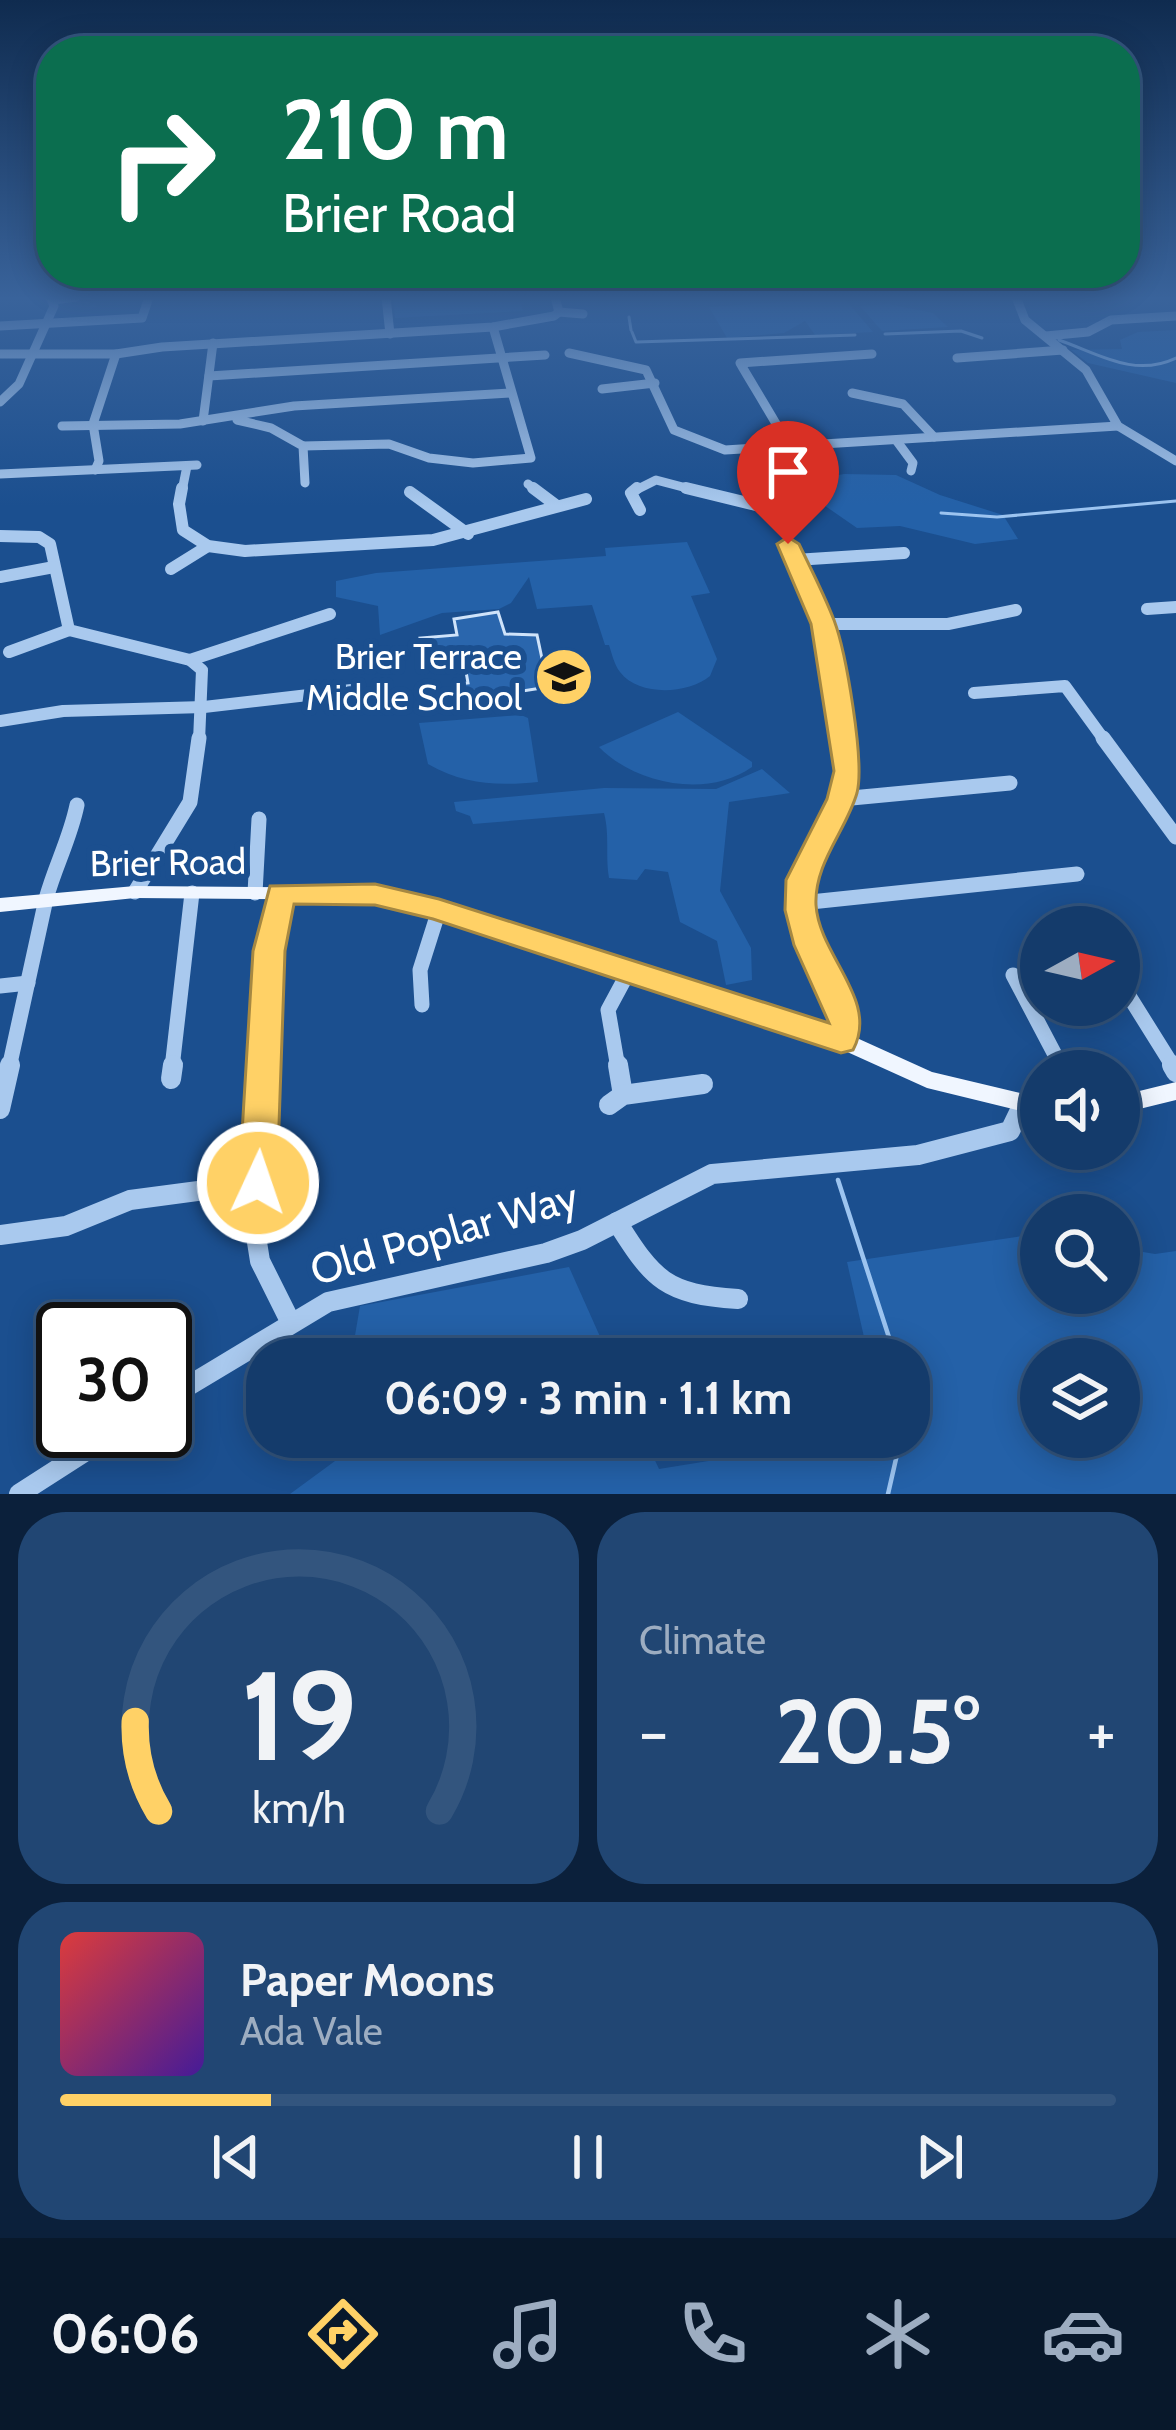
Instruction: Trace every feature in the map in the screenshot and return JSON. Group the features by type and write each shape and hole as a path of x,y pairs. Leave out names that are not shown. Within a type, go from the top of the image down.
{"main road":[{"name":"Brier Road","path":"0,904 135,892 375,894 439,910 841,1040 927,1079 1020,1103"},
{"path":"1140,1100 1176,1091"}],"street":[{"path":"0,402 16,389 26,367"},
{"path":"95,470 99,461 93,424 115,367"},
{"path":"203,421 209,367"},
{"path":"208,376 359,367"},
{"path":"234,419 271,428 303,446 389,444 429,458 473,463 531,458 503,367"},
{"path":"636,367 646,370 655,383 674,430 725,450 1118,426"},
{"path":"640,510 631,493 656,480 746,505 803,501 813,488 742,367"},
{"path":"1083,367 1118,426 1176,461"},
{"path":"602,389 655,383"},
{"path":"104,390 120,389"},
{"path":"62,426 234,419 281,408 510,393"},
{"path":"851,393 903,404 934,437"},
{"path":"896,440 913,463 911,471"},
{"path":"303,446 305,483"},
{"path":"0,474 192,465 178,516 183,530 208,546 271,552 468,534 586,499"},
{"path":"528,484 556,506"},
{"path":"410,492 468,534"},
{"path":"0,536 46,539 69,631"},
{"path":"788,544 823,624 848,771 841,799 802,880 801,903 811,945 843,1009 847,1026 841,1040"},
{"path":"171,569 208,546"},
{"path":"796,560 904,553"},
{"path":"0,577 54,567"},
{"path":"1147,609 1176,607"},
{"path":"823,624 944,622 1001,617 1016,610"},
{"path":"190,660 223,645 291,632 330,614"},
{"path":"8,652 69,631 190,660 202,670 204,707 190,802 135,892"},
{"path":"974,693 1065,686 1176,837"},
{"path":"0,721 63,712 204,707 360,689"},
{"path":"841,799 1010,783"},
{"path":"0,1109 46,899 53,874 67,851 77,805"},
{"path":"255,893 259,819"},
{"path":"801,903 1077,874"},
{"path":"171,1078 193,893"},
{"path":"281,893 269,951 258,1183 260,1261 290,1321"},
{"path":"422,1005 420,970 439,910"},
{"path":"629,971 608,1010 616,1100 703,1084"},
{"path":"1013,975 1053,1050"},
{"path":"0,986 28,983"},
{"path":"1140,1014 1176,1072"},
{"name":"Old Poplar Way","path":"192,1383 290,1321 358,1292 546,1252 712,1174 918,1155 984,1142 1010,1131 1020,1120"},
{"path":"0,1235 66,1226 130,1200 258,1183"},
{"path":"617,1222 652,1278 668,1290 738,1299"},
{"path":"20,1494 75,1458"}],"shaded area":[{"path":"1104,367 1176,367 1176,383"},
{"path":"896,475 1003,515 1018,539 975,544 900,526 857,528 818,501 827,486 822,478"},
{"path":"687,542 710,593 691,596 717,659 710,676 677,689 651,689 628,680 605,645 592,605 537,609 529,577 511,603 499,609 442,613 380,635 378,606 336,597 336,581 376,573 606,556 605,548"},
{"path":"678,712 752,762 752,767 714,783 672,783 632,770 599,747"},
{"path":"528,718 538,782 482,782 428,764 419,723"},
{"path":"762,769 790,793 729,802 720,891 751,948 752,980 726,985 717,941 680,922 668,872 645,869 637,880 609,878 604,813 473,824 470,816 456,811 454,802 604,788 716,789"},
{"path":"1020,1236 1020,1314 1140,1314 1140,1252 1176,1251 1176,1494 290,1494 336,1458 654,1458 659,1469 727,1458 930,1458 930,1338 864,1338 847,1262"},
{"path":"569,1267 601,1338 355,1338 360,1306"}],"building":[{"path":"498,612 505,634 537,635 548,687 484,697 483,690 460,693 458,684 468,683 462,649 422,652 420,638 457,635 454,619"}],"waterway":[{"path":"941,513 997,517 1176,501"},
{"path":"838,1180 889,1338"},
{"path":"888,1494 896,1458"}],"place":[{"name":"Brier Terrace Middle School","path":"564,677"}],"route":[{"path":"258,1183 269,951 281,893 375,894 439,910 841,1040 847,1026 843,1009 811,945 800,910 802,880 841,799 848,771 823,624 788,544"}]}
